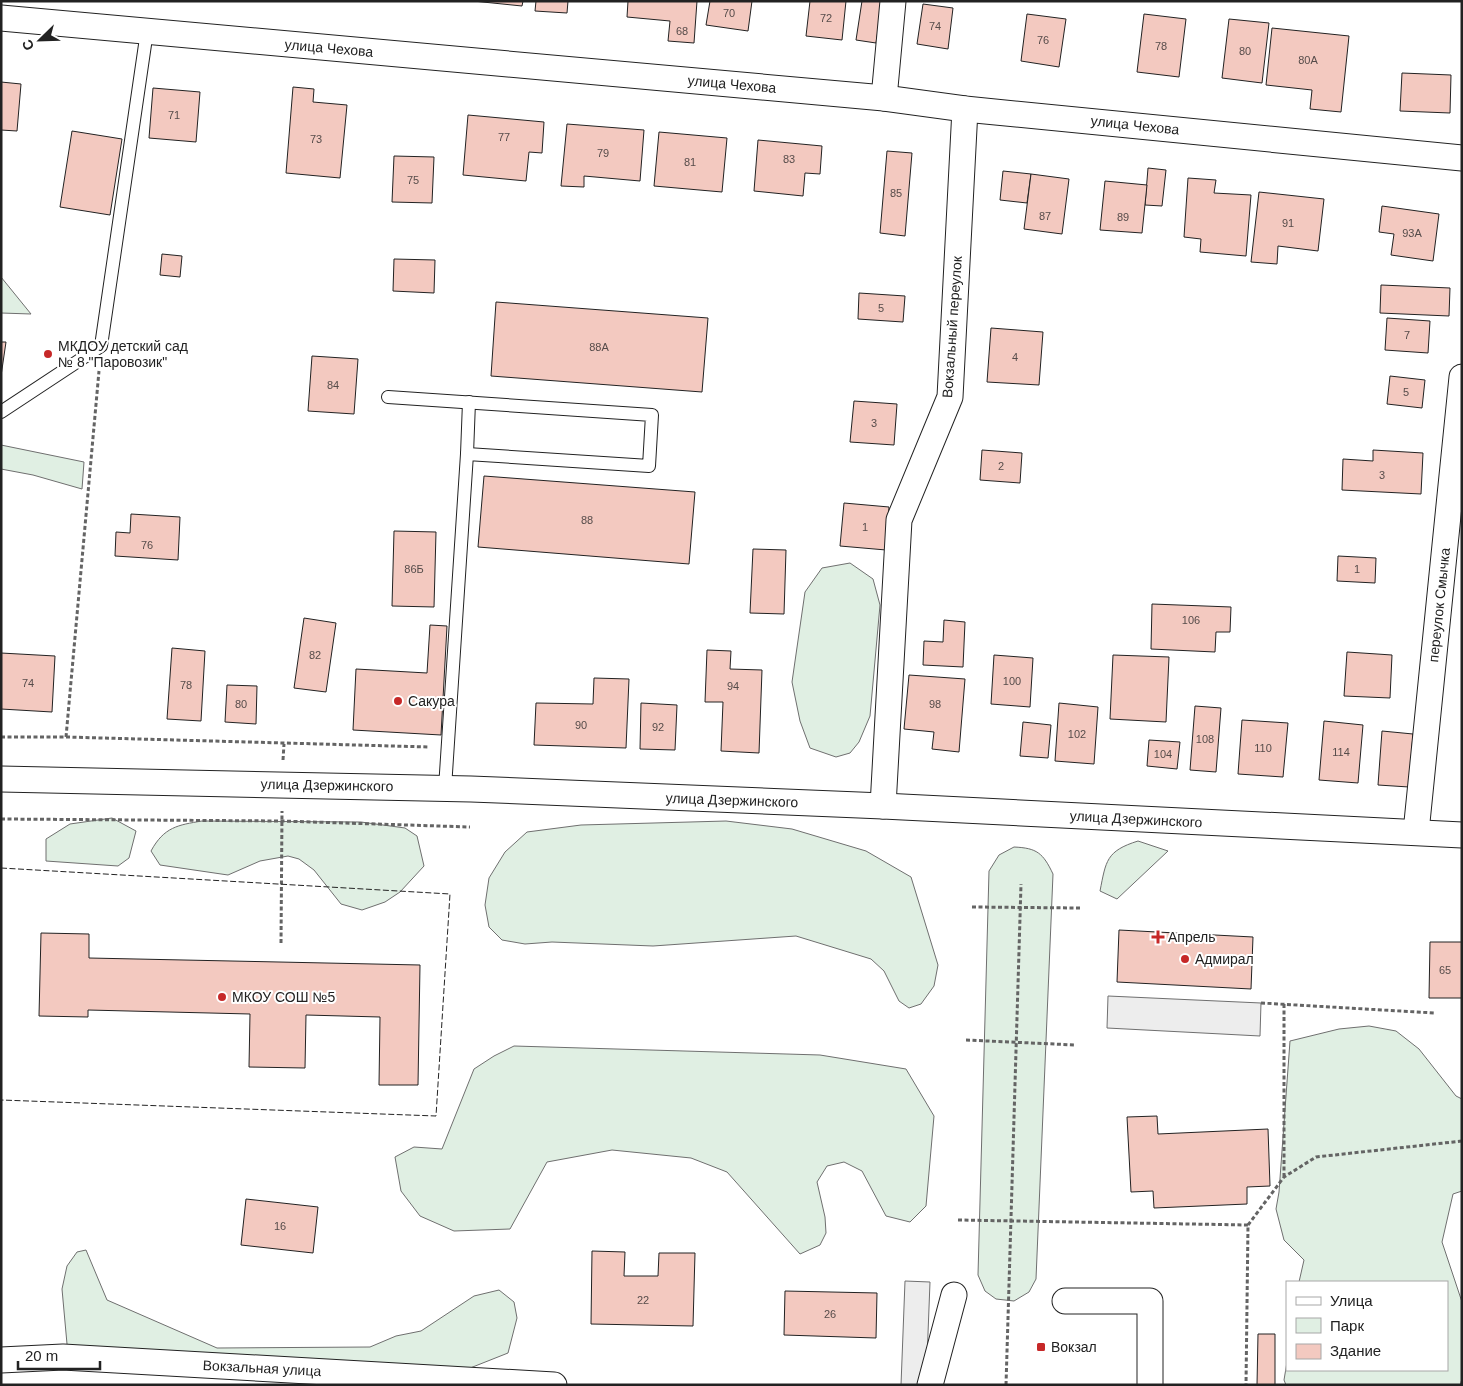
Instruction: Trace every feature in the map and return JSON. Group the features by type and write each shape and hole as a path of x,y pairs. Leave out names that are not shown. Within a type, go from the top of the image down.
{"street":[{"path":"884,98 893,1"},
{"name":"улица Чехова","path":"1,18 884,98 965,109 1462,158"},
{"name":"Вокзальный переулок","path":"882,806 899,520 950,397 965,109"},
{"name":"переулок Смычка","path":"1416,832 1462,377"},
{"name":"улица Дзержинского","path":"1,779 444,788 882,806 1462,835"},
{"path":"930,1385 954,1295"},
{"path":"1065,1300 1150,1301 1150,1385"},
{"name":"Вокзальная улица","path":"1,1360 63,1357 554,1385"}],"lane":[{"path":"1,412 101,346 147,31"},
{"path":"388,397 652,414 649,466 468,454"},
{"path":"444,788 468,454 469,402"}],"path":[{"path":"66,738 101,346"},
{"path":"1,737 447,748"},
{"path":"281,943 281,821 284,743"},
{"path":"1,818 281,821 470,827"},
{"path":"1006,1385 1021,884"},
{"path":"972,907 1080,908"},
{"path":"1261,1003 1434,1013"},
{"path":"1284,1004 1284,1177"},
{"path":"966,1040 1075,1045"},
{"path":"1246,1385 1248,1225 1284,1177 1316,1157 1462,1140"},
{"path":"958,1220 1248,1225"}],"green space":[{"path":"1,277 31,314 1,313"},
{"path":"1,445 84,462 82,489 33,475 1,469"},
{"path":"850,563 873,579 880,605 870,716 859,742 850,753 836,757 810,748 800,721 792,682 805,592 822,568"},
{"path":"112,818 136,831 129,858 118,866 46,861 46,839 70,824"},
{"path":"202,821 361,822 405,828 417,836 424,866 400,892 385,902 362,910 341,904 314,870 299,859 288,856 260,861 228,875 160,865 151,851 161,837 179,826"},
{"path":"726,821 792,829 866,851 911,877 938,965 934,986 921,1004 909,1008 899,1001 884,971 871,959 796,936 653,946 552,942 525,944 502,940 489,927 485,905 489,878 505,852 527,832 581,825"},
{"path":"1138,841 1168,851 1117,899 1100,891 1109,858 1119,849"},
{"path":"1014,847 1034,850 1046,861 1053,874 1036,1279 1029,1292 1014,1301 996,1299 985,1291 978,1275 989,871 999,855"},
{"path":"1369,1026 1396,1031 1419,1049 1456,1096 1462,1099 1462,1191 1453,1194 1442,1242 1462,1302 1462,1379 1460,1385 1286,1385 1284,1380 1286,1368 1286,1371 1448,1371 1448,1281 1299,1281 1304,1260 1284,1240 1276,1209 1279,1192 1290,1041 1339,1029"},
{"path":"514,1046 820,1055 906,1069 934,1116 926,1206 910,1222 886,1216 862,1171 844,1162 827,1166 817,1182 825,1217 826,1233 820,1245 800,1254 727,1172 691,1158 612,1150 547,1162 510,1229 454,1231 420,1216 401,1191 395,1157 414,1147 442,1149 474,1069"},
{"path":"86,1250 107,1300 217,1348 370,1347 396,1336 421,1331 474,1296 499,1290 514,1302 517,1318 508,1353 455,1374 88,1363 67,1344 62,1289 67,1266 77,1252"}],"shaded area":[{"path":"1108,996 1261,1003 1260,1036 1107,1028"},
{"path":"905,1281 930,1282 926,1385 901,1385"}],"building":[{"path":"473,1 523,1 522,6"},
{"path":"536,1 568,1 567,13 535,11"},
{"path":"628,1 697,1 694,43 668,41 670,21 627,17"},
{"path":"710,1 752,1 748,31 706,25"},
{"path":"810,1 846,1 842,40 806,36"},
{"path":"862,1 883,1 876,43 856,40"},
{"path":"923,4 953,8 948,49 917,44"},
{"path":"1027,14 1066,19 1059,67 1021,61"},
{"path":"1144,14 1186,19 1179,77 1137,72"},
{"path":"1229,19 1269,23 1262,83 1222,78"},
{"path":"1272,28 1349,36 1341,112 1310,109 1312,90 1266,85"},
{"path":"1402,73 1451,75 1450,113 1400,111"},
{"path":"1,82 21,84 17,131 1,130"},
{"path":"293,87 314,89 313,102 347,105 340,178 286,173"},
{"path":"153,88 200,92 196,142 149,138"},
{"path":"468,115 544,122 542,153 529,152 526,181 463,175"},
{"path":"567,124 644,130 640,181 584,176 584,187 561,186"},
{"path":"72,131 122,139 110,215 60,207"},
{"path":"659,132 727,138 722,192 654,186"},
{"path":"758,140 822,146 820,174 805,173 803,196 754,191"},
{"path":"887,151 912,153 905,236 880,233"},
{"path":"394,156 434,157 432,203 392,202"},
{"path":"1148,168 1166,170 1162,206 1145,205"},
{"path":"1003,171 1031,174 1027,203 1000,200"},
{"path":"1031,174 1069,179 1062,234 1024,229"},
{"path":"1188,178 1216,180 1214,193 1251,195 1246,256 1200,252 1201,239 1184,237"},
{"path":"1105,181 1147,185 1142,233 1100,230"},
{"path":"1259,192 1324,199 1318,251 1278,246 1277,264 1251,262"},
{"path":"1382,206 1439,214 1433,261 1391,255 1394,234 1379,232"},
{"path":"162,254 182,256 180,277 160,275"},
{"path":"394,259 435,260 434,293 393,291"},
{"path":"1381,285 1450,288 1449,316 1380,313"},
{"path":"859,293 905,296 903,322 858,319"},
{"path":"496,302 708,318 702,392 491,376"},
{"path":"1387,318 1430,321 1428,353 1385,350"},
{"path":"991,328 1043,332 1039,385 987,382"},
{"path":"1,342 6,342 1,376"},
{"path":"312,356 358,359 354,414 308,411"},
{"path":"1390,376 1425,380 1422,408 1387,404"},
{"path":"854,401 897,404 894,445 850,442"},
{"path":"982,450 1022,453 1020,483 980,480"},
{"path":"1373,450 1423,453 1421,494 1342,490 1343,459 1373,461"},
{"path":"484,476 695,492 689,564 478,547"},
{"path":"844,503 889,507 886,550 840,546"},
{"path":"131,514 180,517 178,560 115,556 116,532 130,533"},
{"path":"394,531 436,532 434,607 392,606"},
{"path":"753,549 786,550 784,614 750,613"},
{"path":"1338,556 1376,558 1375,583 1337,581"},
{"path":"1152,604 1231,607 1230,632 1216,632 1215,652 1151,649"},
{"path":"304,618 336,623 326,692 294,688"},
{"path":"944,620 965,622 963,667 923,665 924,641 943,642"},
{"name":"Сакура","path":"430,625 447,626 441,735 353,730 356,669 427,673"},
{"path":"172,648 205,651 201,721 167,719"},
{"path":"707,650 731,651 730,669 762,670 759,753 721,751 723,702 705,702"},
{"path":"1347,652 1392,655 1390,698 1344,696"},
{"path":"1,653 55,656 52,712 1,709"},
{"path":"994,655 1033,658 1030,707 991,704"},
{"path":"1113,655 1169,657 1166,722 1110,719"},
{"path":"909,675 965,679 959,752 932,749 934,732 904,729"},
{"path":"594,678 629,679 626,748 534,745 536,703 593,704"},
{"path":"227,685 257,686 256,724 225,722"},
{"path":"641,703 677,705 675,750 640,749"},
{"path":"1059,703 1098,707 1094,764 1055,761"},
{"path":"1195,706 1221,708 1216,772 1190,770"},
{"path":"1242,720 1288,723 1283,777 1238,774"},
{"path":"1324,721 1363,725 1358,783 1319,780"},
{"path":"1023,722 1051,725 1048,758 1020,756"},
{"path":"1382,731 1413,734 1409,787 1378,785"},
{"path":"1149,740 1180,742 1177,769 1147,766"},
{"name":"Адмирал","path":"1119,930 1253,937 1251,989 1117,982"},
{"name":"МКОУ СОШ №5","path":"41,933 89,934 89,958 420,965 418,1085 379,1085 380,1017 306,1015 305,1068 249,1067 250,1014 88,1010 88,1017 39,1016"},
{"path":"1430,942 1462,942 1462,998 1429,998"},
{"path":"1157,1116 1158,1134 1268,1129 1270,1186 1247,1187 1247,1204 1154,1208 1153,1191 1131,1192 1127,1117"},
{"path":"246,1199 318,1207 313,1253 241,1245"},
{"path":"592,1251 625,1252 624,1276 658,1276 659,1253 695,1253 693,1326 591,1324"},
{"path":"785,1291 877,1293 876,1338 784,1335"},
{"path":"1258,1334 1275,1334 1275,1385 1257,1385"}],"fence":[{"path":"1,868 450,894 436,1116 1,1100"}],"place":[{"name":"МКДОУ детский сад № 8 \"Паровозик\"","path":"48,354"},
{"name":"Сакура","path":"398,701"},
{"name":"Апрель","path":"1158,937"},
{"name":"Адмирал","path":"1185,959"},
{"name":"МКОУ СОШ №5","path":"222,997"},
{"name":"Вокзал","path":"1041,1347"}]}
